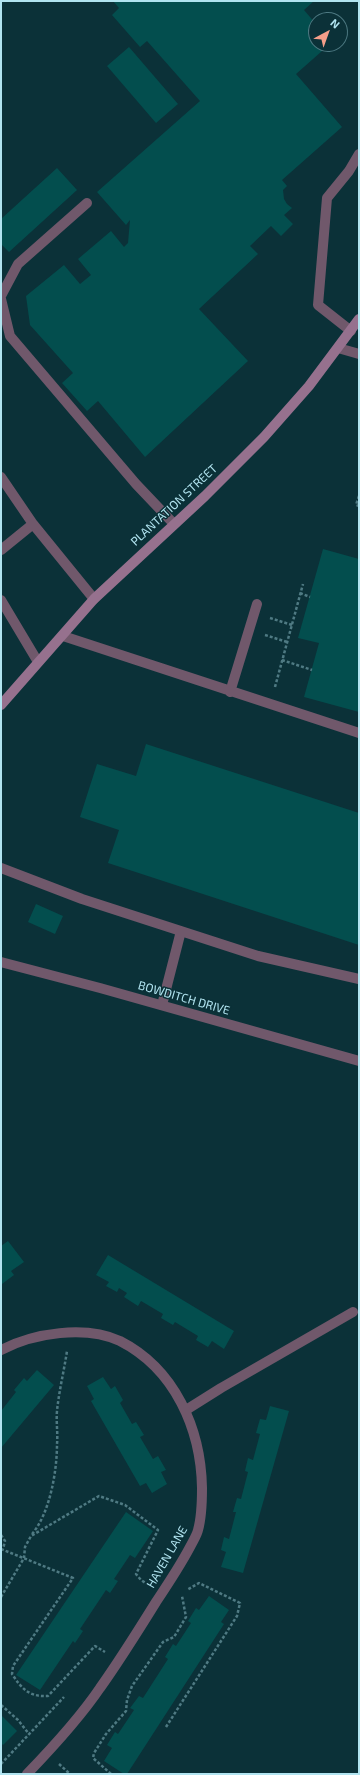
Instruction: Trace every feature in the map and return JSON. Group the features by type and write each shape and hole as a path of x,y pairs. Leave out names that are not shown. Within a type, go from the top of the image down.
{"main road":[{"name":"PLANTATION STREET","path":"1,705 94,599 205,496 264,437 309,386 359,319"}],"street":[{"path":"351,331 318,305 327,198 349,171 359,154"},
{"path":"87,203 18,264 1,298 10,336 130,478 174,524"},
{"path":"338,348 359,354"},
{"path":"1,477 33,524 94,599"},
{"path":"1,550 33,524"},
{"path":"1,600 38,662"},
{"path":"230,692 256,609"},
{"path":"63,636 230,692 359,733"},
{"path":"1,868 82,899 258,956 359,979"},
{"path":"162,1005 181,931"},
{"name":"BOWDITCH DRIVE","path":"1,962 162,1005 359,1061"},
{"path":"186,1410 221,1388 353,1312"},
{"name":"HAVEN LANE","path":"1,1350 30,1338 58,1333 88,1332 119,1341 146,1358 168,1382 186,1410 196,1440 202,1468 202,1501 198,1530 179,1567 100,1689 70,1728 27,1774"}],"path":[{"path":"359,496 356,505 359,506"},
{"path":"278,692 275,687 303,584"},
{"path":"300,594 310,597"},
{"path":"256,609 292,625"},
{"path":"250,629 287,642"},
{"path":"282,660 312,670"},
{"path":"1,1596 24,1558 25,1547 39,1526 54,1477 57,1445 57,1413 68,1347"},
{"path":"31,1536 99,1496 125,1505 158,1530 136,1574 141,1580 162,1592"},
{"path":"1,1535 5,1541 2,1549 73,1578 14,1666 12,1674 21,1687 36,1697 48,1696 95,1646 118,1661"},
{"path":"111,1774 93,1758 94,1753 106,1734 126,1711 126,1700 132,1686 163,1642 174,1637 186,1617 182,1597 188,1589 199,1583 211,1587 240,1603 237,1616 166,1727"},
{"path":"1,1764 64,1697"},
{"path":"1,1705 18,1720 29,1734"},
{"path":"58,1762 70,1774"}],"building":[{"path":"113,1 314,1 304,10 308,15 308,52 321,52 296,74 342,127 282,180 287,186 283,190 284,199 292,208 284,215 293,224 281,236 271,226 250,246 258,254 199,309 248,361 145,457 98,401 87,411 62,383 73,373 30,325 26,296 64,265 80,284 91,275 78,259 111,231 124,247 128,243 130,220 126,225 97,192 200,101 147,41 140,47 112,15 119,8"},
{"path":"129,47 178,104 156,123 107,66"},
{"path":"57,168 77,190 9,252 1,244 1,219"},
{"path":"323,549 359,559 359,712 304,697 319,643 298,638"},
{"path":"146,744 359,813 359,945 108,863 119,830 80,817 97,764 136,776"},
{"path":"36,904 63,916 55,934 28,922"},
{"path":"8,1241 24,1262 11,1271 14,1275 2,1284 1,1246"},
{"path":"108,1255 234,1331 224,1349 212,1341 208,1347 196,1340 198,1336 175,1322 173,1325 161,1318 163,1314 141,1301 138,1306 124,1297 127,1293 119,1288 117,1292 106,1286 109,1282 96,1275"},
{"path":"37,1370 54,1385 1,1448 1,1411 16,1392 14,1390 24,1378 27,1381"},
{"path":"103,1377 111,1389 115,1386 123,1400 120,1403 132,1424 136,1422 144,1435 140,1437 153,1459 158,1456 166,1470 161,1472 167,1484 152,1493 146,1483 140,1486 91,1401 94,1399 87,1386"},
{"path":"270,1406 289,1411 243,1573 221,1567 226,1552 221,1550 224,1537 229,1539 236,1512 233,1512 237,1498 241,1499 248,1472 245,1471 248,1458 253,1460 260,1434 256,1433 260,1419 266,1420"},
{"path":"126,1512 153,1531 135,1558 130,1555 114,1579 118,1581 110,1593 106,1590 80,1629 83,1631 75,1643 73,1641 40,1690 16,1675"},
{"path":"209,1596 229,1610 221,1622 224,1624 127,1774 124,1774 104,1761 112,1748 107,1745 115,1732 118,1734 134,1710 130,1708 139,1696 143,1698 168,1659 165,1657 173,1644 176,1646 191,1623 188,1621 196,1608 199,1610"},
{"path":"1,1715 17,1731 3,1745 1,1743"}]}
